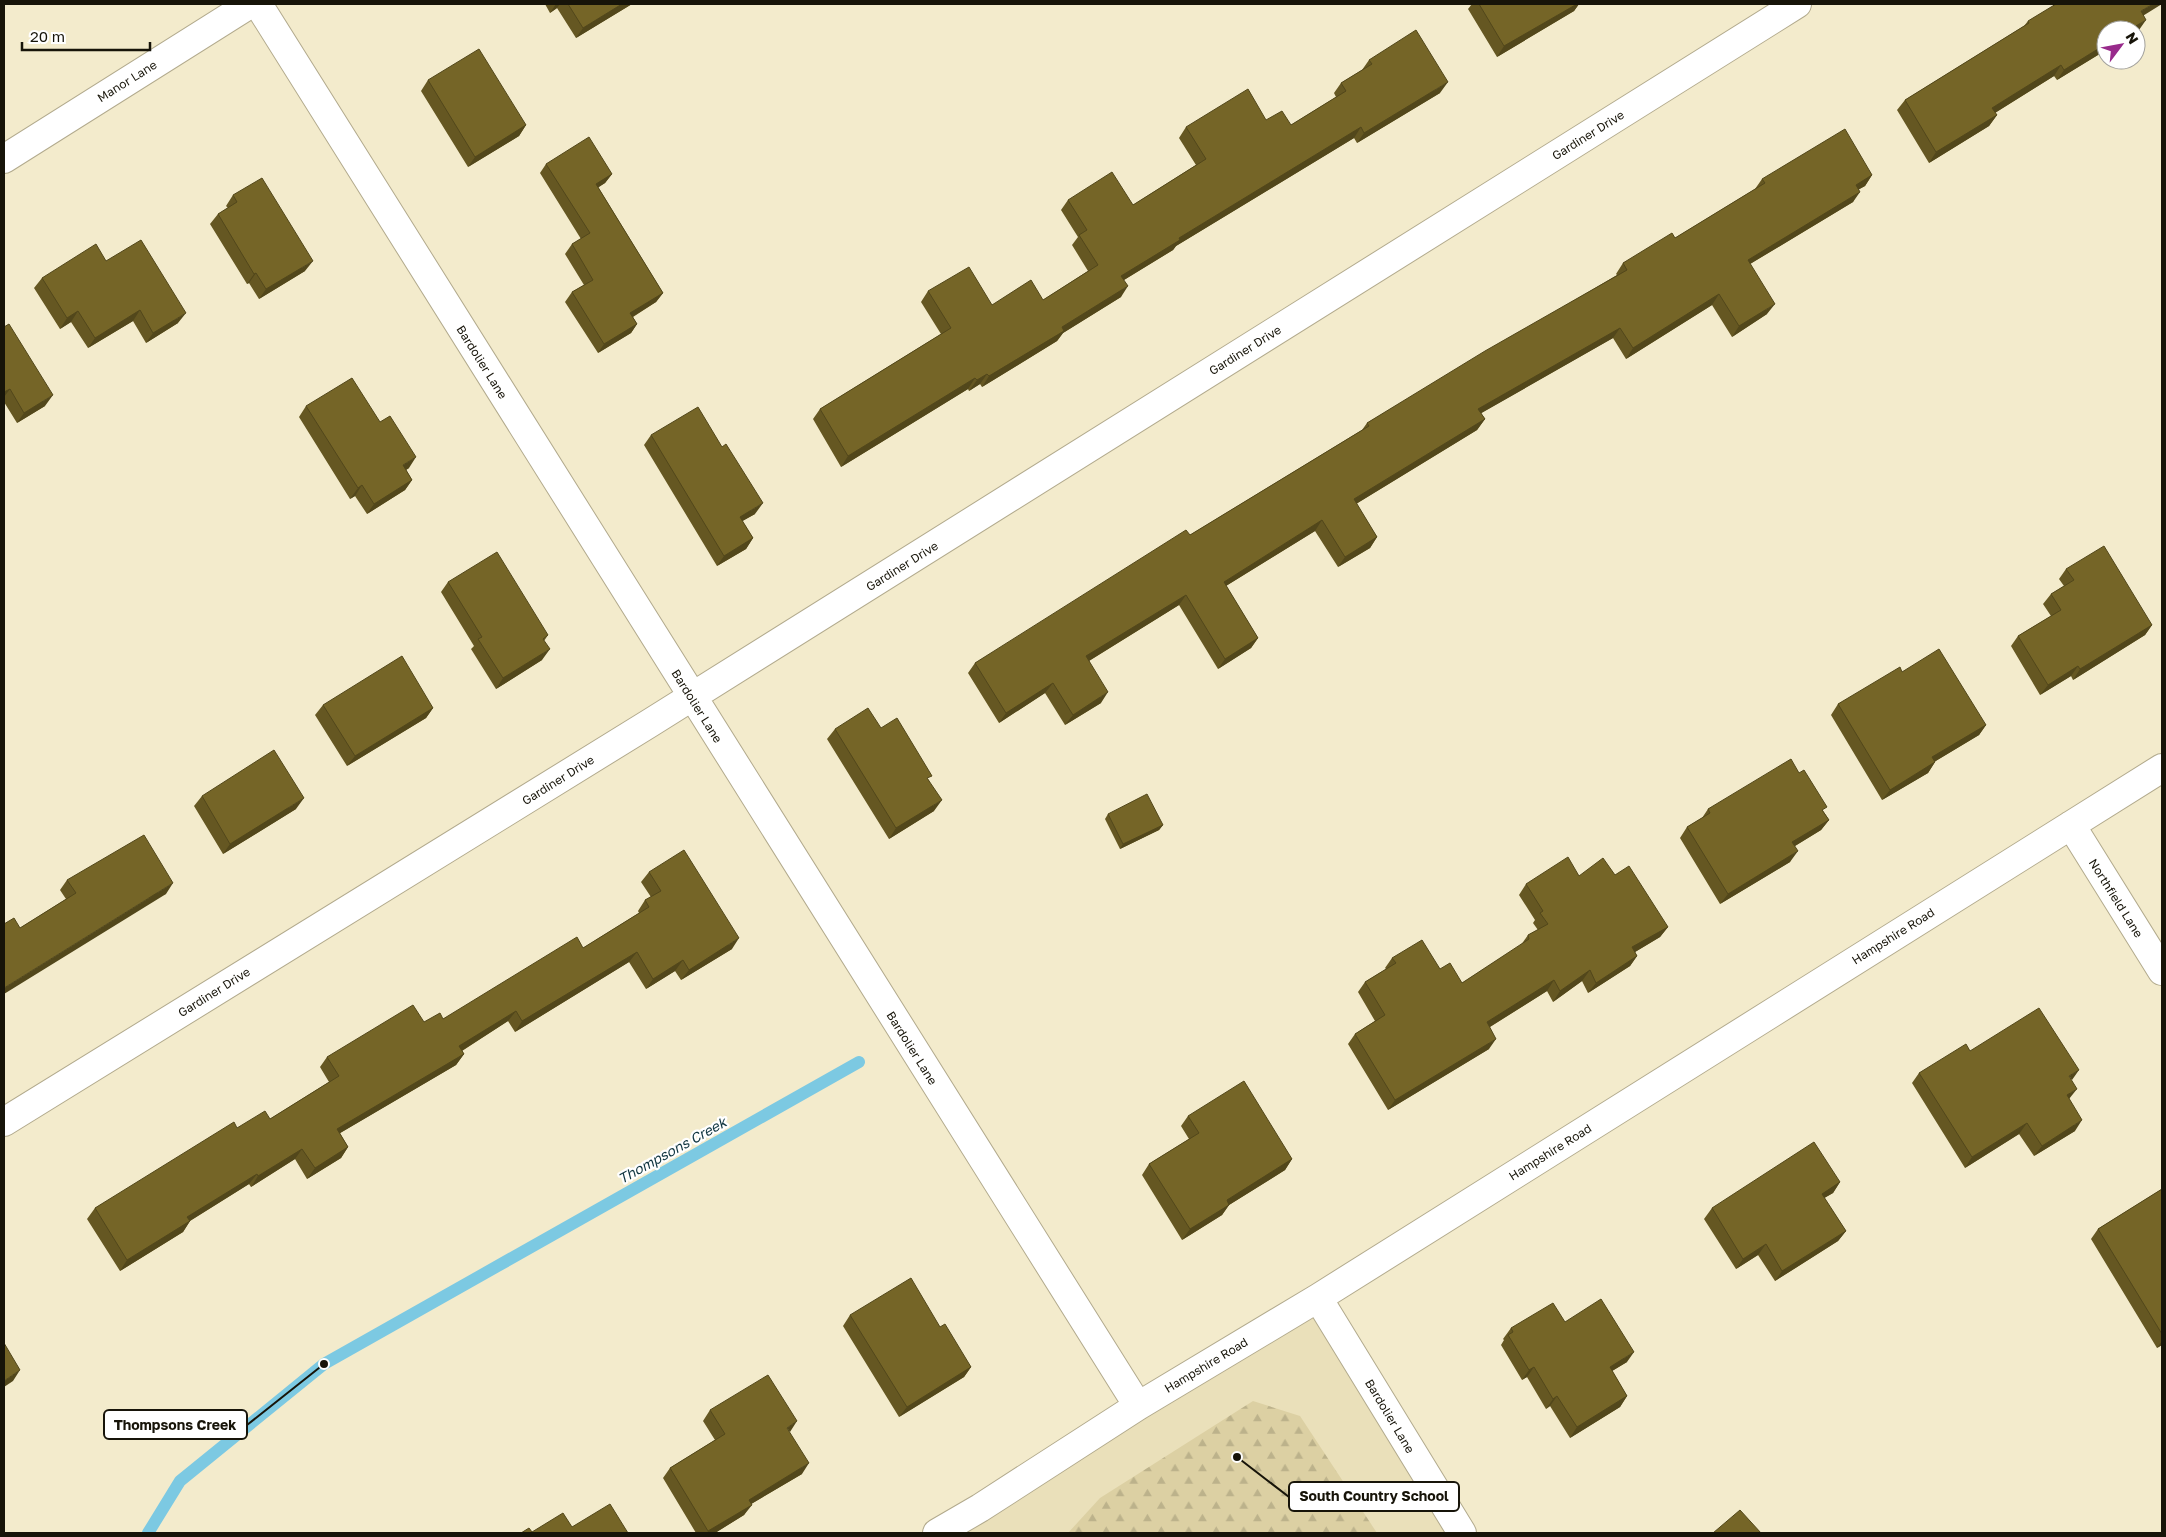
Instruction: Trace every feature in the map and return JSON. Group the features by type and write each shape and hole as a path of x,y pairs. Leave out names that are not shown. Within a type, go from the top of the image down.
{"street":[{"name":"Manor Lane","path":"4,159 250,4"},
{"name":"Bardolier Lane","path":"258,4 1138,1406"},
{"name":"Gardiner Drive","path":"4,1122 692,698 1797,4"},
{"name":"Hampshire Road","path":"937,1533 980,1508 1138,1406 1318,1298 2162,768"},
{"name":"Northfield Lane","path":"2071,825 2162,971"},
{"name":"Bardolier Lane","path":"1318,1298 1462,1533"}],"shaded area":[{"path":"1318,1298 1462,1533 937,1533"}],"green space":[{"path":"1253,1401 1300,1416 1377,1533 1068,1533 1100,1498"}],"building":[{"path":"568,4 622,4 583,28"},
{"path":"1479,4 1577,4 1504,46"},
{"path":"2056,4 2153,4 2141,11 2146,20 2096,20 2096,50 2064,70 2061,65 1992,108 1997,115 1936,152 1905,100 2029,23 2028,21"},
{"path":"1416,30 1448,82 1364,133 1361,127 1179,238 1180,240 1121,276 1128,286 1062,327 1064,331 989,376 987,374 977,380 975,378 848,456 820,409 951,328 928,291 969,267 992,305 1031,280 1043,300 1098,265 1079,235 1087,230 1068,200 1112,172 1133,205 1206,159 1186,127 1248,89 1266,120 1282,111 1291,125 1346,91 1341,83 1372,64 1369,60"},
{"path":"479,49 526,125 475,157 428,80"},
{"path":"1845,129 1872,175 1856,185 1860,192 1748,260 1775,304 1739,326 1719,294 1633,348 1620,328 1478,409 1485,419 1354,499 1377,537 1345,557 1322,520 1224,582 1258,638 1225,659 1186,595 1086,656 1108,692 1073,715 1053,683 1006,713 975,663 1186,530 1190,535 1369,426 1367,423 1485,351 1627,270 1623,263 1672,233 1675,238 1765,183 1762,179"},
{"path":"589,137 612,174 596,184 663,293 630,313 637,324 604,344 572,292 593,280 572,244 590,233 546,164"},
{"path":"262,178 313,261 266,289 256,273 254,274 218,214 237,202 233,195"},
{"path":"141,240 186,313 153,333 140,310 95,338 78,311 67,318 42,278 96,244 106,261"},
{"path":"9,324 53,395 24,413 10,389 4,392 4,327"},
{"path":"352,378 380,422 390,416 416,457 403,465 412,480 374,504 362,485 358,488 306,406"},
{"path":"698,407 722,447 726,444 763,503 740,517 753,538 724,556 651,435"},
{"path":"2104,546 2152,625 2080,669 2078,666 2048,685 2018,636 2061,610 2051,594 2074,580 2066,569"},
{"path":"497,552 548,635 543,639 550,649 503,678 478,639 482,637 448,582"},
{"path":"1939,649 1986,725 1932,757 1935,762 1890,790 1838,704 1900,667 1902,672"},
{"path":"402,656 433,708 355,756 323,705"},
{"path":"868,708 881,728 897,718 932,776 927,778 942,800 896,828 835,729"},
{"path":"274,750 304,798 230,844 202,796"},
{"path":"1791,759 1799,773 1804,770 1827,807 1822,810 1829,820 1792,842 1798,851 1728,894 1687,827 1710,813 1708,809"},
{"path":"1147,794 1163,825 1123,844 1108,814"},
{"path":"144,835 173,883 4,988 4,924 14,918 20,928 76,893 67,880"},
{"path":"684,850 739,938 689,970 683,960 653,979 637,952 522,1021 516,1011 459,1046 464,1054 337,1129 348,1147 315,1168 302,1149 187,1217 190,1221 127,1260 95,1208 234,1122 237,1128 265,1111 270,1119 339,1076 327,1057 413,1005 424,1022 440,1013 443,1019 577,937 583,948 649,907 645,900 661,891 649,872"},
{"path":"1568,857 1579,876 1603,858 1615,875 1629,866 1668,927 1632,947 1637,956 1596,983 1590,970 1560,991 1554,980 1487,1022 1496,1039 1395,1100 1355,1034 1385,1015 1365,982 1396,963 1392,958 1422,940 1440,969 1450,963 1462,983 1529,939 1528,935 1548,924 1540,913 1543,911 1526,884"},
{"path":"2039,1008 2079,1070 2069,1076 2077,1089 2067,1095 2082,1120 2042,1146 2027,1123 1972,1157 1919,1073 1966,1044 1970,1051"},
{"path":"1244,1081 1292,1159 1227,1200 1229,1205 1190,1229 1149,1164 1199,1133 1188,1116"},
{"path":"1814,1142 1840,1182 1822,1194 1846,1231 1782,1271 1766,1244 1743,1259 1712,1208"},
{"path":"2162,1189 2162,1334 2098,1229"},
{"path":"911,1278 940,1327 945,1324 971,1367 907,1407 850,1315"},
{"path":"1601,1299 1634,1352 1610,1367 1627,1396 1577,1427 1557,1396 1553,1399 1534,1367 1529,1370 1508,1335 1513,1332 1511,1328 1553,1303 1565,1322"},
{"path":"4,1343 20,1370 4,1381"},
{"path":"768,1375 797,1421 787,1428 809,1463 749,1500 752,1505 708,1531 670,1468 725,1434 710,1410"},
{"path":"610,1504 628,1533 521,1533 529,1528 532,1532 563,1513 572,1527"},
{"path":"1740,1510 1761,1533 1713,1533"}],"waterway":[{"name":"Thompsons Creek","path":"148,1533 180,1481 324,1364 859,1062"}],"place":[{"name":"Thompsons Creek","path":"324,1364"},
{"name":"South Country School","path":"1237,1457"}]}
